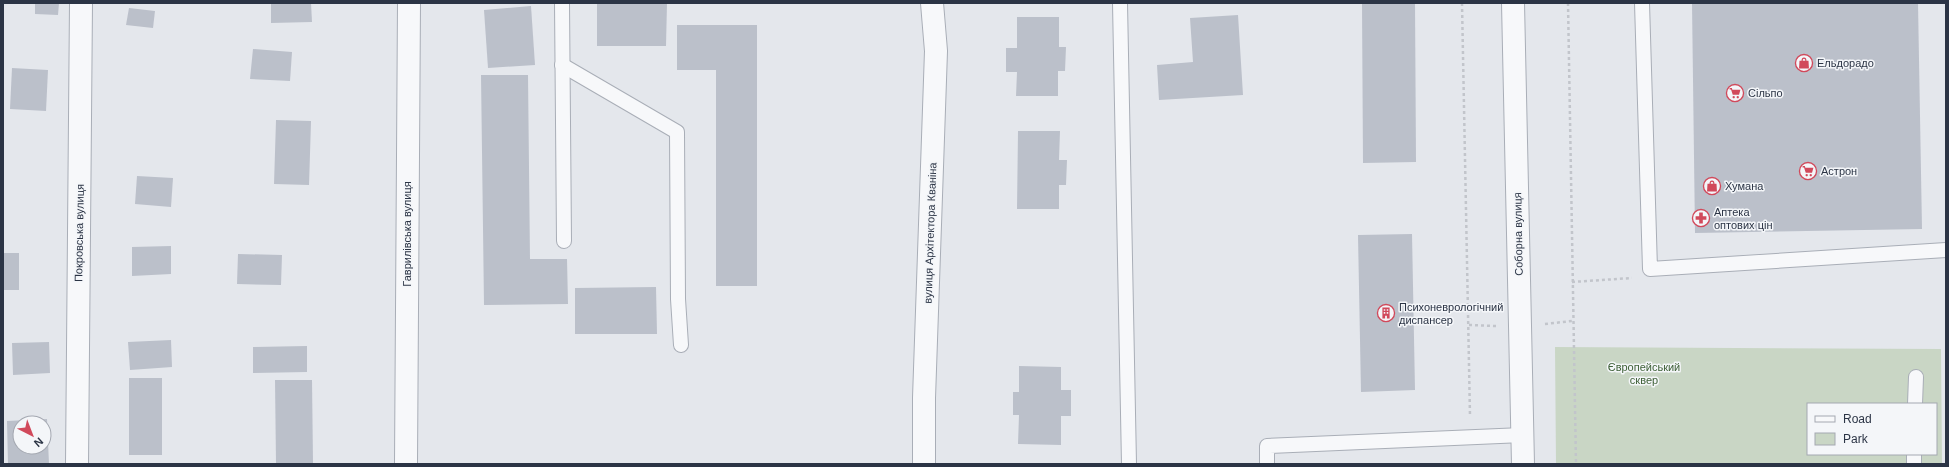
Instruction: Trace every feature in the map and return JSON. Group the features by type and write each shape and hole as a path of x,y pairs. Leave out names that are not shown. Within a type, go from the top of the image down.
{"street":[{"name":"Покровська вулиця","path":"77,464 81,3"},
{"name":"Гаврилівська вулиця","path":"406,464 409,3"},
{"name":"вулиця Архітектора Кваніна","path":"924,464 924,398 936,51 932,3"},
{"name":"Соборна вулиця","path":"1513,3 1524,464"}],"lane":[{"path":"562,3 564,241"},
{"path":"1120,3 1129,464"},
{"path":"1642,3 1650,269 1946,250"},
{"path":"562,65 677,132 678,299 680,345"},
{"path":"1915,403 1916,377"},
{"path":"1267,464 1267,446 1523,435"}],"path":[{"path":"1462,3 1471,437"},
{"path":"1568,3 1576,464"},
{"path":"1572,282 1635,278"}],"green space":[{"name":"Європейський сквер","path":"1555,347 1941,349 1942,464 1556,464"}],"building":[{"path":"35,3 59,3 58,15 35,14"},
{"path":"271,3 311,3 312,22 271,23"},
{"path":"597,3 667,3 666,46 597,46"},
{"path":"1362,3 1415,3 1416,162 1363,163"},
{"name":"Астрон","path":"1692,3 1918,3 1922,229 1695,233"},
{"path":"531,6 535,65 488,68 484,10"},
{"path":"129,8 155,11 153,28 126,25"},
{"path":"1238,15 1243,95 1159,100 1157,65 1193,62 1190,18"},
{"path":"1017,17 1059,17 1059,47 1066,47 1065,71 1058,71 1058,96 1016,96 1017,72 1006,72 1006,48 1017,48"},
{"path":"677,25 757,25 757,286 716,286 716,70 677,70"},
{"path":"253,49 292,52 290,81 250,79"},
{"path":"12,68 48,70 46,111 10,109"},
{"path":"481,75 528,75 530,259 567,259 568,304 484,305"},
{"path":"276,120 311,121 309,185 274,184"},
{"path":"1018,131 1060,131 1059,160 1067,160 1066,185 1059,185 1059,209 1017,209"},
{"path":"137,176 173,178 171,207 135,204"},
{"name":"Психоневрологічний диспансер","path":"1412,234 1415,390 1361,392 1358,235"},
{"path":"171,246 171,274 132,276 132,247"},
{"path":"3,253 19,253 19,290 3,290"},
{"path":"238,254 282,255 281,285 237,284"},
{"path":"656,287 657,334 575,334 575,288"},
{"path":"171,340 172,367 130,370 128,342"},
{"path":"49,342 50,373 13,375 12,343"},
{"path":"307,346 307,372 253,373 253,347"},
{"path":"1019,366 1061,367 1061,390 1071,390 1071,416 1061,416 1061,445 1018,444 1019,415 1013,415 1013,392 1019,392"},
{"path":"129,378 162,378 162,455 129,455"},
{"path":"275,380 312,380 313,463 276,463"},
{"path":"7,421 12,421 12,455 49,455 49,464 8,464"}],"place":[{"name":"Ельдорадо","path":"1804,63"},
{"name":"Сільпо","path":"1735,93"},
{"name":"Астрон","path":"1808,171"},
{"name":"Хумана","path":"1712,186"},
{"name":"Аптека оптових цін","path":"1701,218"},
{"name":"Психоневрологічний диспансер","path":"1386,313"}]}
